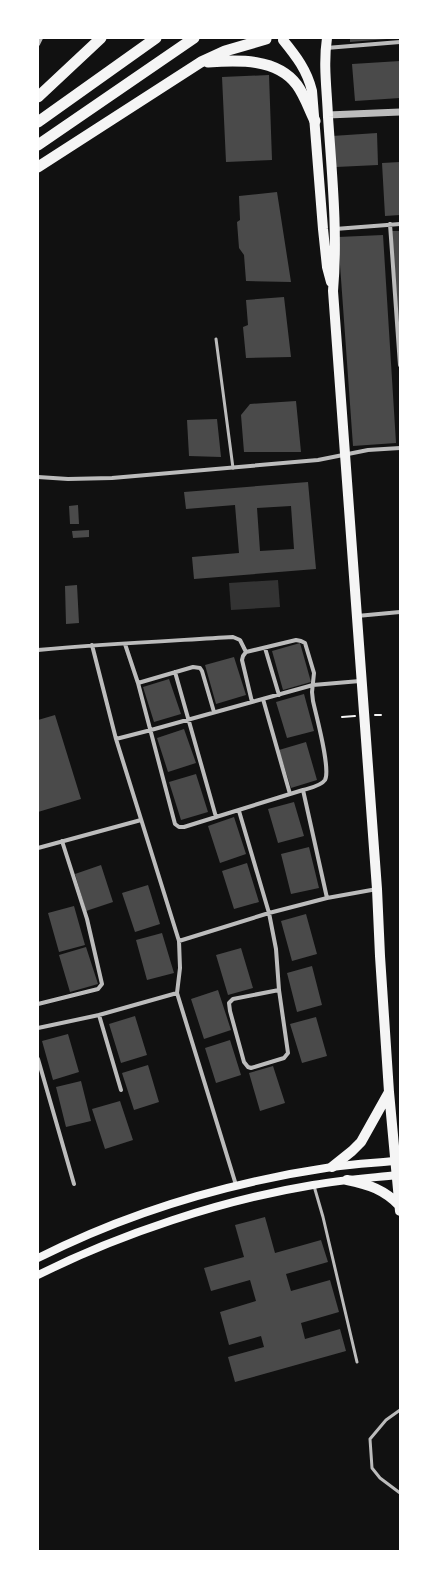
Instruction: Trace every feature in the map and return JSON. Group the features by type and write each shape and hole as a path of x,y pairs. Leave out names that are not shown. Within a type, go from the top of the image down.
{"highway":[{"path":"38,97 101,38"},
{"path":"41,120 156,38"},
{"path":"38,145 194,38"},
{"path":"38,168 201,62 224,51 265,38"},
{"path":"201,62 248,62 260,63 273,67 286,74 296,84 304,96 314,121"}],"main road":[{"path":"265,38 286,39 309,79 312,91 325,251 333,291"},
{"path":"327,43 324,68 334,229 335,258 333,291 377,890 389,1092 398,1161 400,1211"},
{"path":"332,1167 361,1142 389,1092"},
{"path":"38,1258 92,1232 185,1200 236,1185 332,1167 398,1161"},
{"path":"38,1275 118,1240 188,1216 258,1196 313,1185 399,1175"},
{"path":"347,1180 365,1183 384,1192 400,1206"}],"street":[{"path":"327,43 400,42"},
{"path":"328,115 400,112"},
{"path":"390,224 400,365"},
{"path":"334,229 400,224"},
{"path":"38,477 68,479 112,478 318,460 368,450 400,448"},
{"path":"357,616 400,612"},
{"path":"38,650 92,645 233,637 240,640 246,652"},
{"path":"125,644 138,683 176,824 179,827 184,827 239,811 303,790 321,784 325,779 327,771 313,701 314,673 305,643 301,640 296,640 246,652"},
{"path":"92,645 116,739 179,941 180,968 177,993 236,1185"},
{"path":"265,648 278,695"},
{"path":"246,652 242,660 252,702"},
{"path":"138,683 193,667 200,668 214,712"},
{"path":"176,672 216,817"},
{"path":"116,739 313,685 361,680"},
{"path":"262,699 290,794"},
{"path":"303,790 327,898"},
{"path":"239,811 269,912 276,949 279,990 288,1055 284,1058 252,1068 248,1067 244,1062 230,1011 229,1002 233,999 279,990"},
{"path":"38,848 142,820"},
{"path":"38,1004 98,989 102,984 87,919 62,841"},
{"path":"179,941 269,912 327,898 377,890"},
{"path":"38,1028 99,1015 177,993"},
{"path":"99,1015 121,1090"},
{"path":"38,1059 74,1184"}],"lane":[{"path":"216,339 234,468"},
{"path":"313,1185 323,1217 357,1362"},
{"path":"400,1410 386,1420 370,1439 372,1468 380,1478 400,1492"}],"shaded area":[{"path":"278,580 280,607 231,610 229,583"}],"building":[{"path":"350,38 387,38 387,39 350,42"},
{"path":"400,61 400,98 355,101 352,64"},
{"path":"269,75 272,160 226,162 222,77"},
{"path":"377,133 378,165 336,167 332,136"},
{"path":"400,162 400,215 385,216 382,163"},
{"path":"277,192 291,282 246,281 244,255 239,248 237,222 240,220 239,196"},
{"path":"392,231 400,231 400,331 399,331"},
{"path":"383,235 396,443 353,446 338,237"},
{"path":"284,297 291,357 246,358 243,327 248,325 246,300"},
{"path":"296,401 301,452 244,452 241,415 250,404"},
{"path":"217,419 221,457 189,456 187,420"},
{"path":"308,482 316,569 194,579 192,557 239,553 235,505 186,509 184,492","holes":["291,506 294,549 260,551 257,508"]},
{"path":"78,505 79,524 70,524 69,506"},
{"path":"89,530 89,537 73,538 72,531"},
{"path":"77,585 79,623 66,624 65,586"},
{"path":"300,643 311,682 283,690 272,651"},
{"path":"234,657 246,695 216,704 205,665"},
{"path":"169,679 181,714 154,722 143,687"},
{"path":"304,694 314,731 287,738 276,702"},
{"path":"55,715 81,799 38,812 38,720"},
{"path":"184,729 196,763 168,772 157,738"},
{"path":"306,742 317,780 291,788 279,750"},
{"path":"196,774 208,812 181,820 169,782"},
{"path":"294,802 304,836 278,843 268,809"},
{"path":"234,817 246,854 220,863 208,826"},
{"path":"309,847 319,888 291,894 281,854"},
{"path":"247,863 259,902 234,909 222,871"},
{"path":"101,865 113,902 86,911 75,874"},
{"path":"148,885 160,924 135,932 122,893"},
{"path":"74,906 85,945 59,952 48,913"},
{"path":"306,914 317,954 292,961 281,921"},
{"path":"162,933 174,973 147,980 136,940"},
{"path":"86,947 98,984 70,992 59,955"},
{"path":"241,948 253,988 228,995 216,955"},
{"path":"312,966 322,1005 297,1012 287,973"},
{"path":"218,990 231,1030 204,1039 191,999"},
{"path":"135,1016 147,1055 121,1063 109,1024"},
{"path":"316,1017 327,1056 302,1063 290,1024"},
{"path":"68,1034 79,1072 53,1080 42,1041"},
{"path":"230,1040 241,1075 216,1083 205,1048"},
{"path":"148,1065 159,1102 134,1110 122,1073"},
{"path":"273,1066 285,1103 260,1111 249,1073"},
{"path":"81,1081 91,1121 66,1127 56,1087"},
{"path":"120,1101 133,1140 105,1149 92,1109"},
{"path":"265,1217 275,1253 321,1240 328,1262 286,1274 291,1291 330,1280 339,1312 301,1323 305,1339 340,1329 346,1351 235,1382 228,1357 264,1347 261,1336 229,1345 220,1312 256,1301 250,1280 211,1291 204,1268 244,1257 235,1225"}]}
